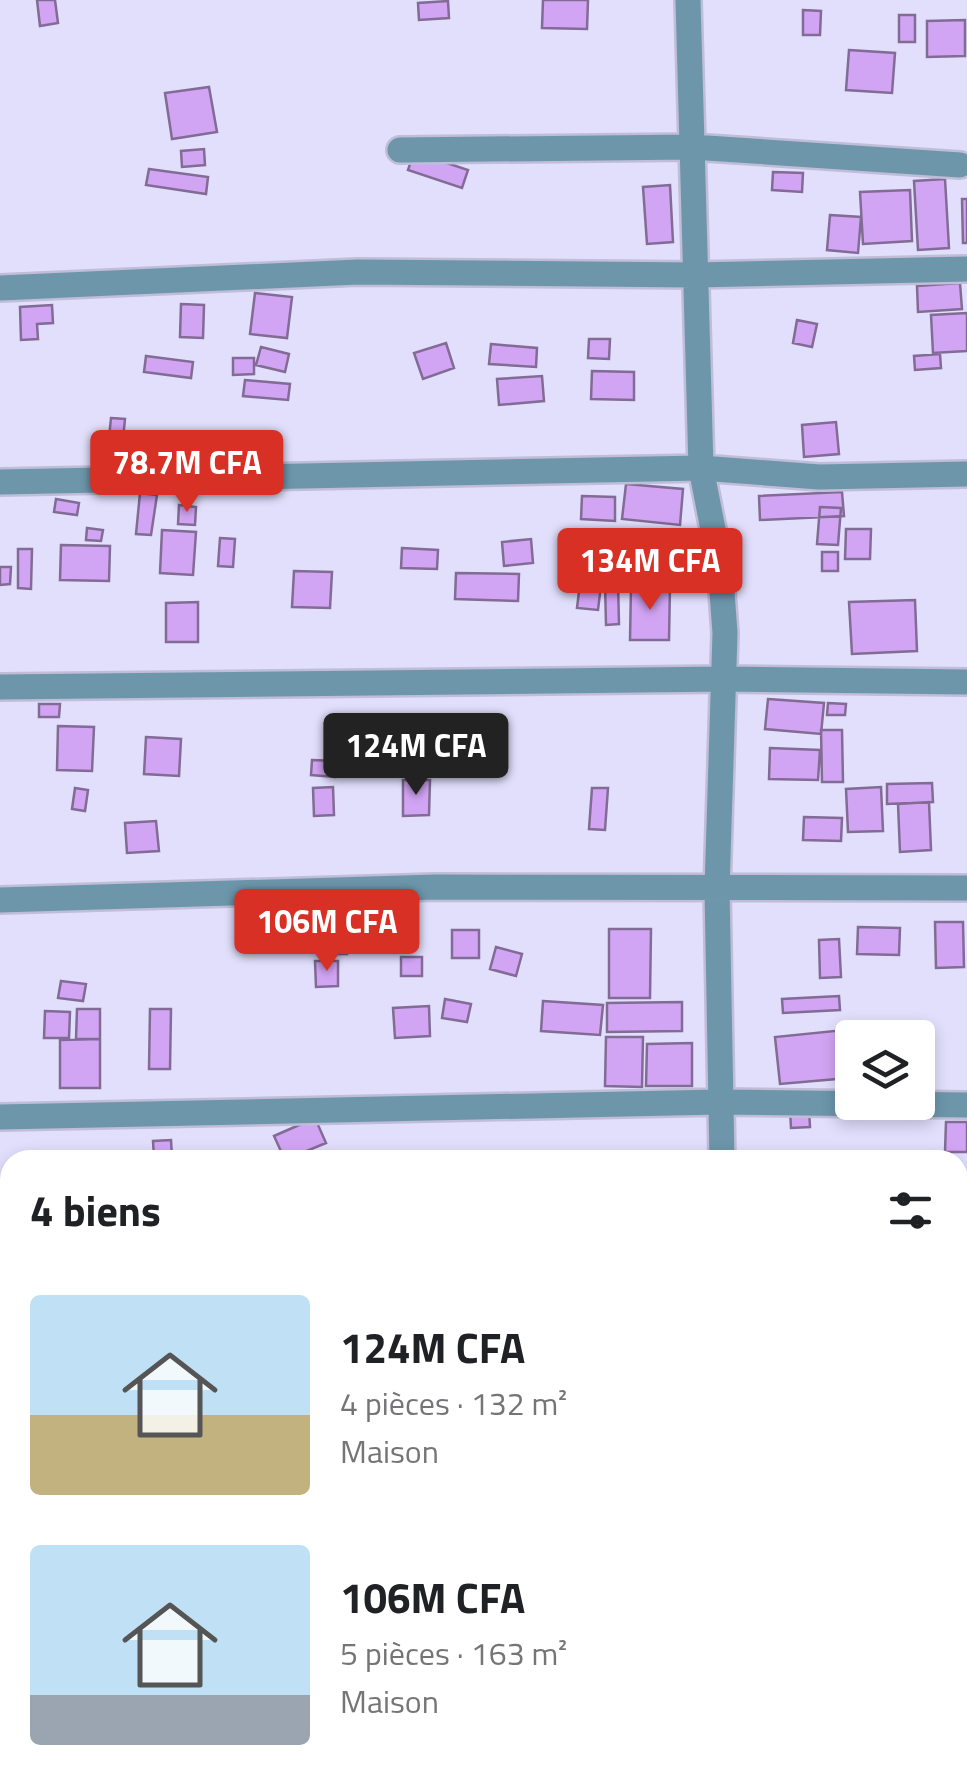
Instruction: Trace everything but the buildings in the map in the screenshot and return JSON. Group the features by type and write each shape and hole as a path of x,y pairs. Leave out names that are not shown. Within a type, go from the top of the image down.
{"street":[{"path":"688,0 701,468 720,565 726,679 717,889 721,1150"},
{"path":"400,150 692,146 960,165"},
{"path":"0,288 358,272 696,275 967,269"},
{"path":"0,482 701,468 819,476 967,474"},
{"path":"0,687 726,679 967,682"},
{"path":"0,900 435,888 967,888"},
{"path":"0,1117 719,1102 967,1105"}]}
